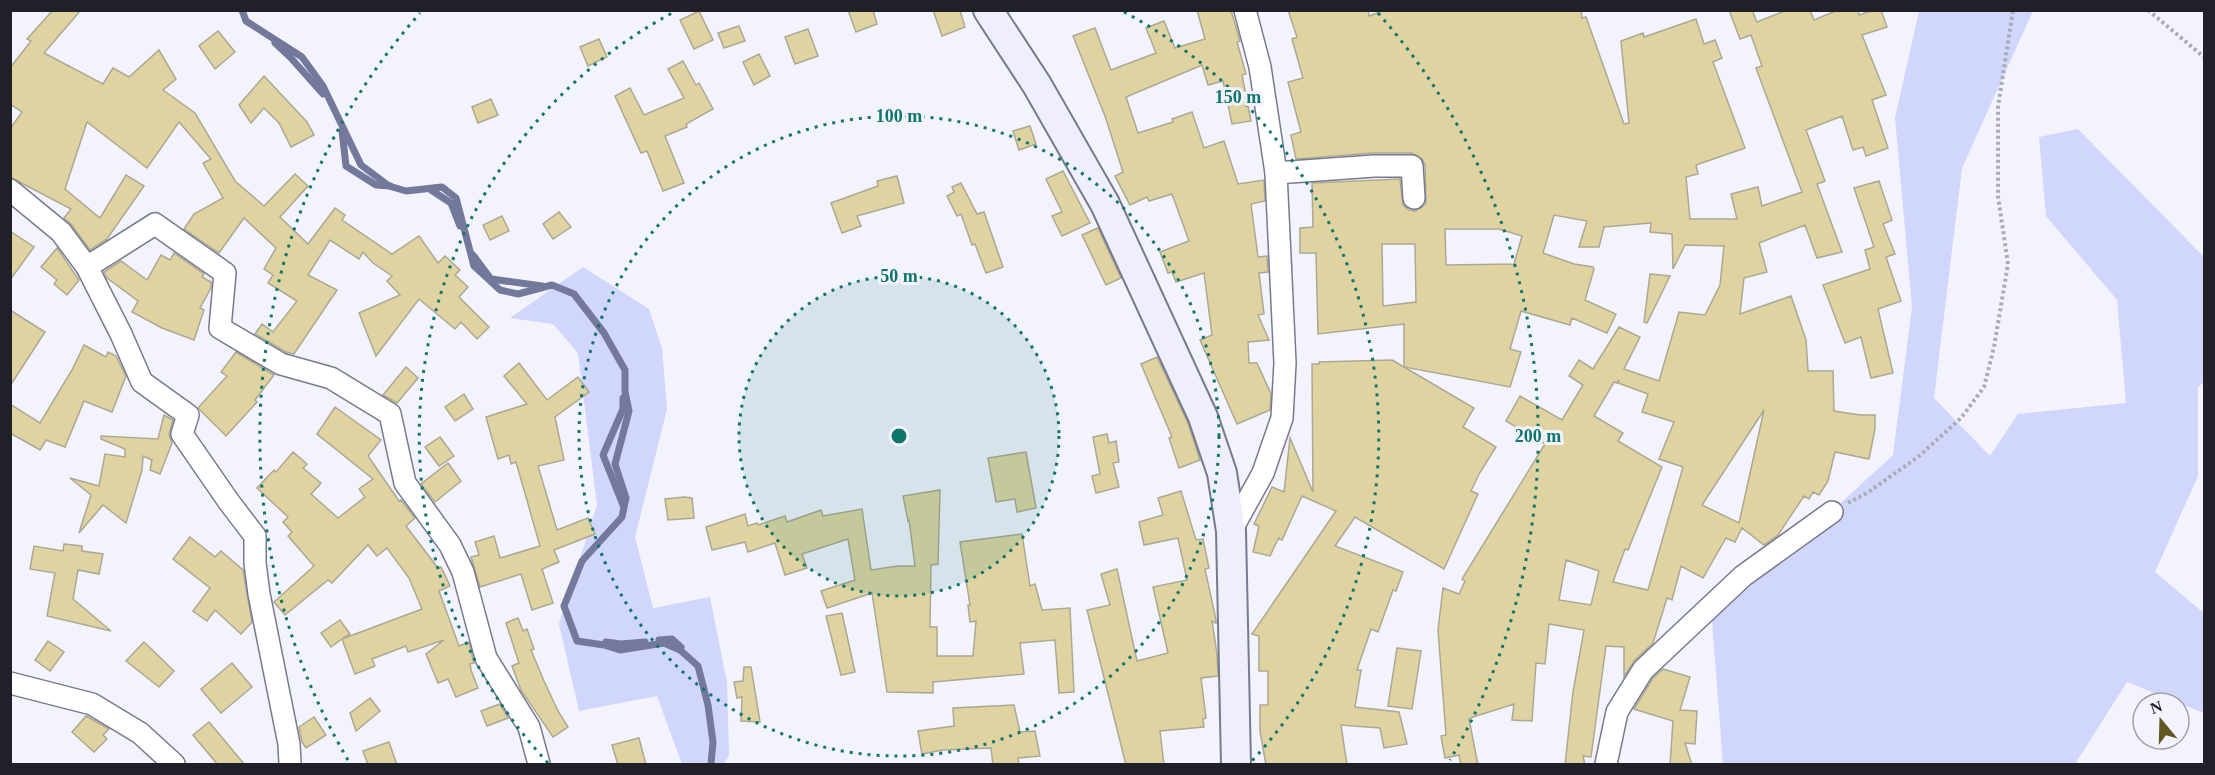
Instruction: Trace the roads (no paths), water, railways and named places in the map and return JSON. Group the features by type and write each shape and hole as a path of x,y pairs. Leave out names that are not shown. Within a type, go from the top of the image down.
{"street":[{"path":"988,10 1037,85 1105,204 1203,417 1222,473 1231,531 1236,765"},
{"path":"1231,531 1263,473 1282,418 1286,363 1276,173 1260,67 1245,10"},
{"path":"1276,173 1374,166 1412,166 1414,198"},
{"path":"10,190 61,232 87,267 142,382 188,415 182,434 255,536 255,563 259,594 289,744 291,765"},
{"path":"87,267 155,224 225,273 220,328 281,364 331,378 390,414 405,483 450,545 463,572 486,658 529,728 539,765"},
{"path":"1606,765 1617,712 1643,670 1743,576 1832,512"},
{"path":"10,683 92,704 140,733 162,761"}],"waterway":[{"path":"242,10 246,21 302,57 323,86 361,165 389,186 406,191 442,187 456,198 474,266 500,290 518,294 552,285 574,294 604,333 625,370 625,392 629,411 615,464 626,498 622,517 582,561 564,606 577,641 620,650 664,643 680,650 698,666 708,705 713,742 711,764"},
{"path":"275,43 323,94"},
{"path":"342,131 346,166 376,185 390,186"},
{"path":"431,190 451,203 460,226"},
{"path":"473,255 491,279 542,286"},
{"path":"623,398 623,409 603,455 623,505"},
{"path":"659,640 672,639 681,647"},
{"path":"606,642 621,644 645,642"}]}
